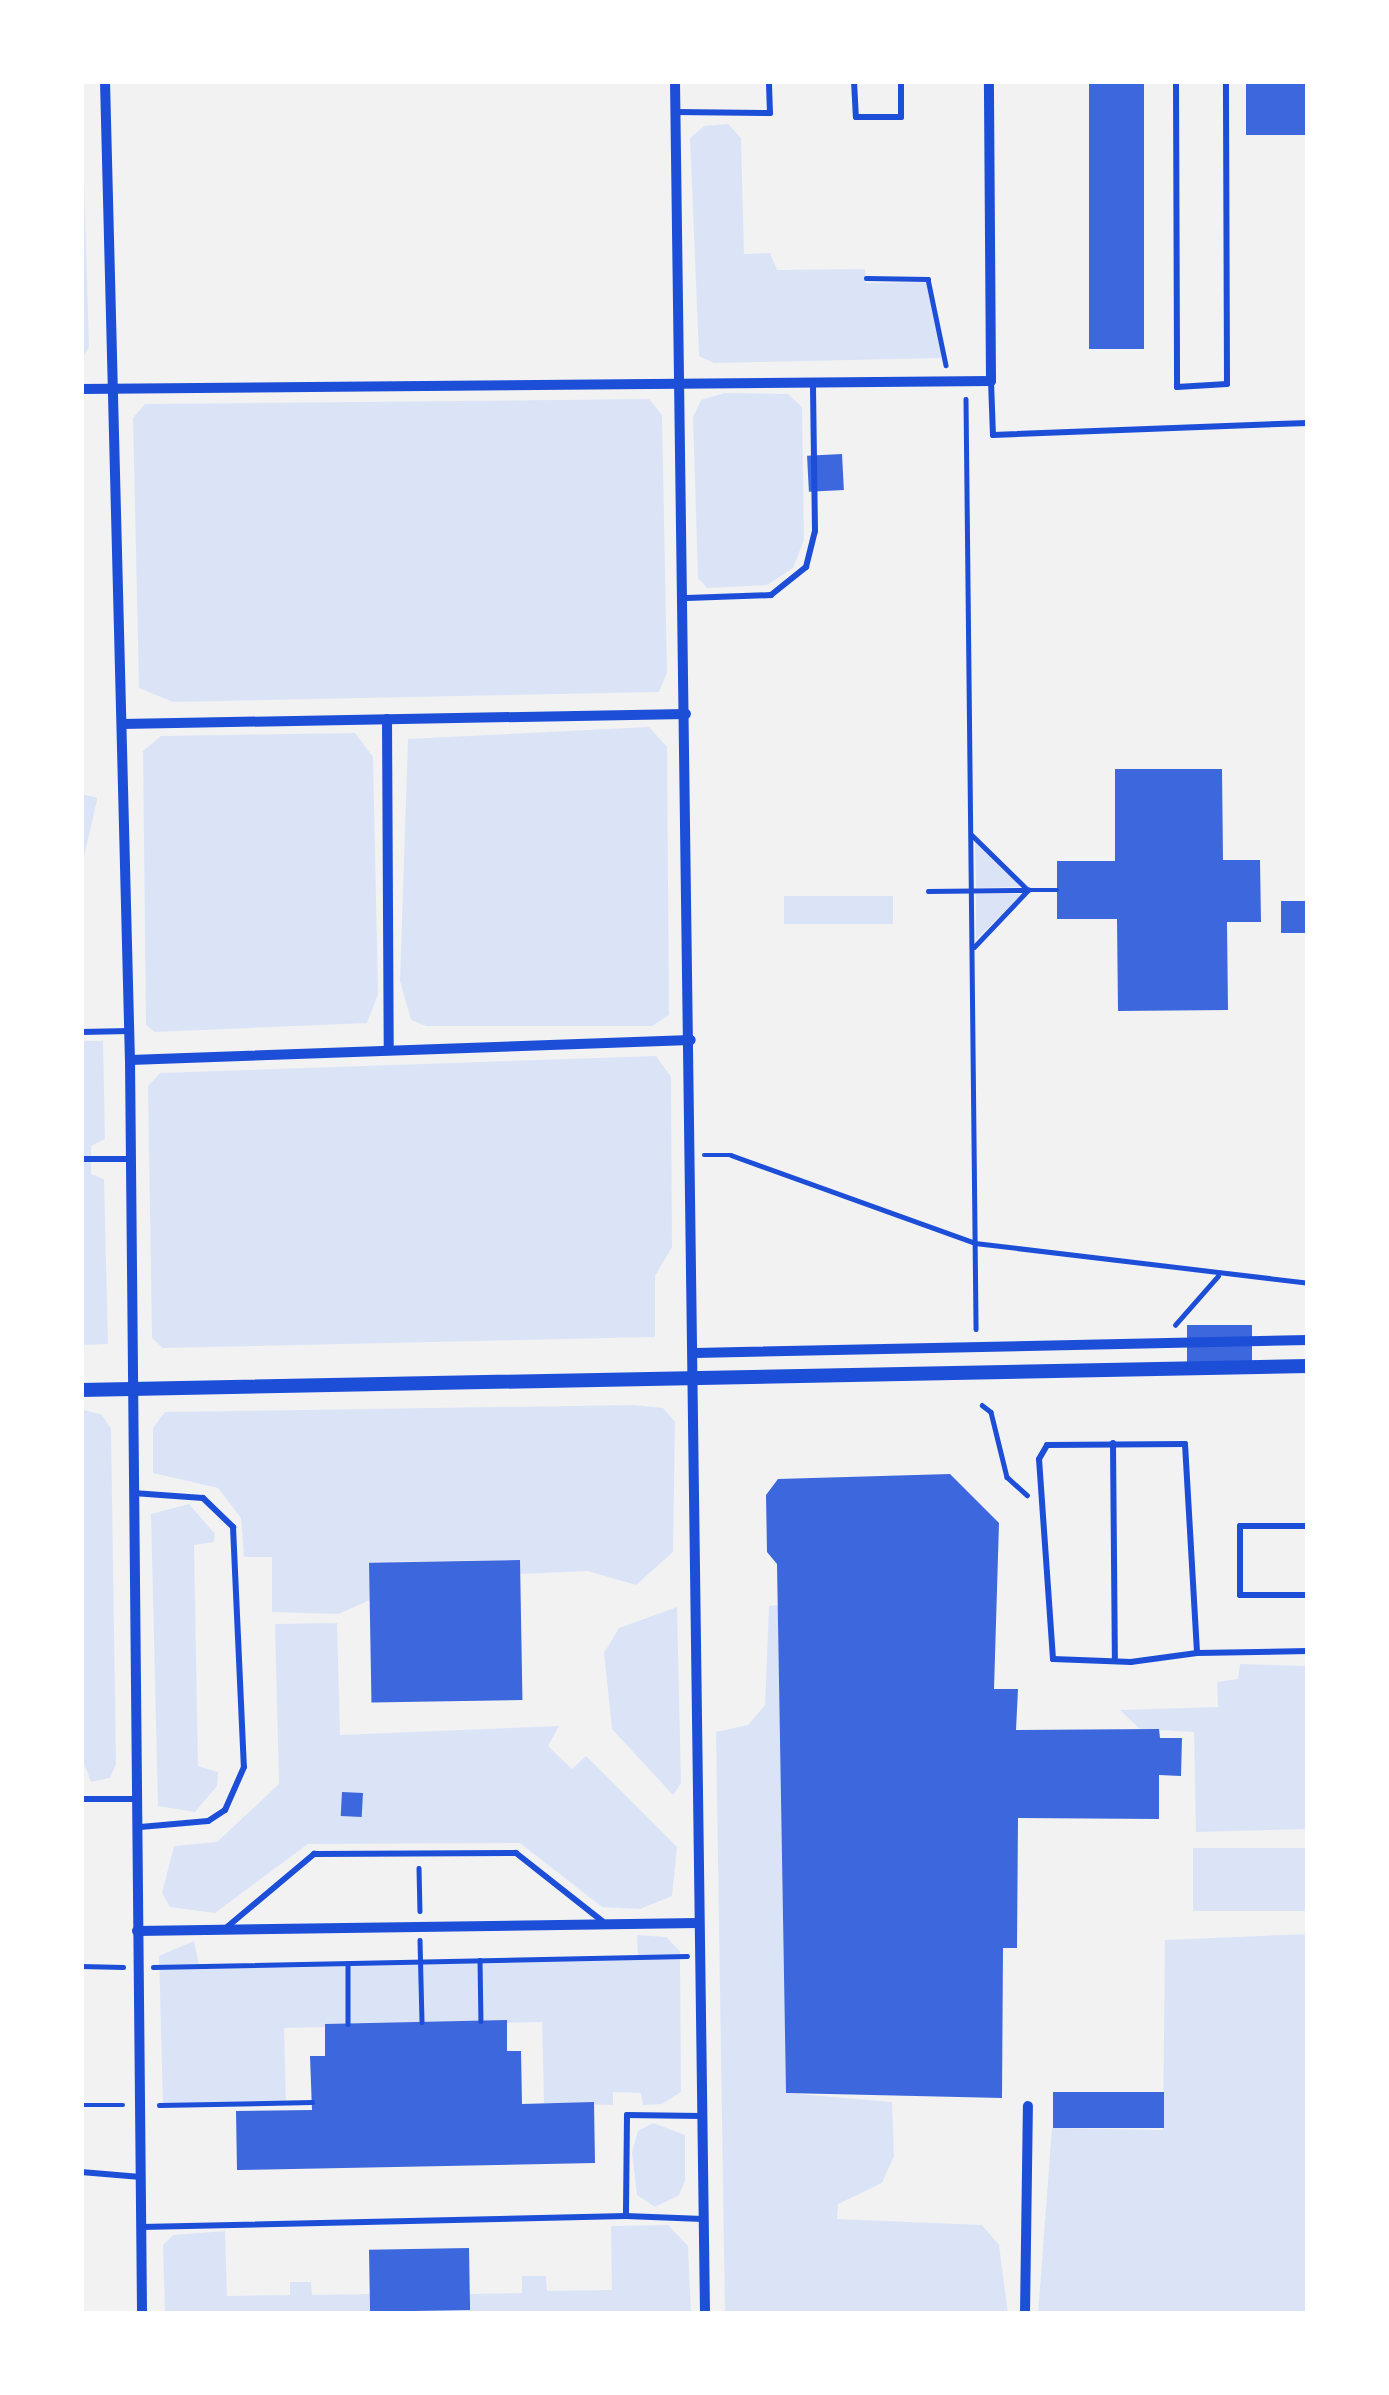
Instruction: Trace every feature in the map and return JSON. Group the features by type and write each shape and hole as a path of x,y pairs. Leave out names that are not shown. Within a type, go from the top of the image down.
{"street":[{"path":"105,81 130,1031 129,1389 142,2314"},
{"path":"676,81 687,598 705,2314"},
{"path":"81,388 681,387 992,381 989,81"},
{"path":"122,724 686,714"},
{"path":"387,719 389,1049"},
{"path":"130,1060 691,1040"},
{"path":"695,1353 1308,1340"},
{"path":"81,1390 1308,1366"},
{"path":"137,1931 698,1923"},
{"path":"1024,2314 1028,2106"}],"lane":[{"path":"676,112 770,113 769,81"},
{"path":"854,81 856,117 901,117 901,81"},
{"path":"1176,81 1177,387 1227,384 1226,81"},
{"path":"992,381 993,436 1308,423"},
{"path":"687,598 771,596 806,567 815,531 813,384"},
{"path":"81,1032 130,1031"},
{"path":"81,1159 130,1160"},
{"path":"1197,1653 1188,1449 1179,1440 1046,1445 1039,1459 1049,1653 1062,1663 1115,1663 1197,1653 1308,1651"},
{"path":"1113,1443 1115,1663"},
{"path":"131,1492 203,1498 233,1527 244,1767 226,1810 208,1821 136,1828"},
{"path":"1308,1526 1240,1526 1240,1595 1308,1595"},
{"path":"81,1799 136,1798"},
{"path":"224,1929 314,1854 516,1853 604,1922"},
{"path":"626,2216 627,2115 701,2116"},
{"path":"81,2172 140,2176"},
{"path":"141,2227 626,2216 703,2219"}],"path":[{"path":"866,278 928,279 950,381"},
{"path":"966,381 976,1336"},
{"path":"972,835 1028,890"},
{"path":"974,947 1028,890"},
{"path":"928,891 1057,890"},
{"path":"693,1155 731,1155 975,1243 1218,1276 1308,1283"},
{"path":"1168,1333 1218,1276"},
{"path":"982,1405 991,1412 1007,1478 1030,1496 1031,1512"},
{"path":"81,1966 699,1956"},
{"path":"480,1960 481,2021"},
{"path":"348,1963 348,2024"},
{"path":"81,2105 312,2102"}],"shaded area":[{"path":"81,81 89,347 81,361"},
{"path":"728,124 741,138 744,254 770,253 777,270 865,269 866,283 926,282 942,358 714,363 699,356 690,138 704,126"},
{"path":"725,393 788,394 802,407 804,540 793,568 767,585 707,588 698,578 693,417 701,400"},
{"path":"649,399 662,415 667,672 659,692 173,702 139,688 133,418 145,404"},
{"path":"649,727 667,747 669,1015 652,1026 426,1026 411,1020 400,981 408,739"},
{"path":"355,733 373,757 378,994 367,1023 155,1032 146,1025 143,751 161,736"},
{"path":"81,794 98,798 81,870"},
{"path":"975,841 1022,887 976,888"},
{"path":"976,894 1022,894 976,940"},
{"path":"784,896 893,896 893,924 784,924"},
{"path":"81,1041 103,1041 105,1139 91,1146 91,1174 104,1179 108,1344 81,1345"},
{"path":"656,1056 671,1077 672,1247 655,1276 655,1337 163,1348 152,1338 148,1086 160,1073"},
{"path":"663,1408 675,1422 673,1552 636,1585 588,1571 520,1574 519,1560 370,1562 370,1600 338,1614 272,1612 272,1557 244,1557 241,1518 218,1488 153,1473 153,1428 165,1412"},
{"path":"81,1409 102,1415 111,1429 116,1764 110,1778 91,1782 81,1755"},
{"path":"189,1504 215,1534 214,1542 194,1545 198,1766 218,1772 217,1786 195,1812 158,1806 151,1514"},
{"path":"778,1605 786,2093 892,2102 894,2156 882,2183 838,2204 837,2219 982,2225 999,2245 1008,2314 725,2314 716,1732 748,1725 765,1705 769,1606"},
{"path":"677,1607 681,1783 673,1795 612,1729 604,1653 619,1628"},
{"path":"337,1623 340,1735 559,1726 548,1746 572,1769 586,1756 677,1847 672,1896 640,1909 602,1907 520,1843 308,1844 215,1913 170,1907 162,1893 174,1846 217,1842 279,1784 275,1624"},
{"path":"1240,1664 1308,1666 1308,1829 1196,1832 1194,1732 1140,1729 1120,1710 1218,1707 1217,1682 1238,1679"},
{"path":"1193,1848 1308,1848 1308,1911 1193,1911"},
{"path":"1308,1934 1308,2314 1038,2314 1052,2128 1163,2130 1165,1940"},
{"path":"637,1935 666,1937 680,1951 681,2092 662,2104 643,2105 641,2093 613,2092 613,2105 544,2103 542,2022 284,2028 286,2103 163,2105 159,1956 194,1941 199,1965 638,1956"},
{"path":"653,2123 685,2135 685,2181 679,2195 655,2207 637,2195 632,2152 638,2131"},
{"path":"668,2225 688,2246 691,2314 165,2314 163,2245 173,2235 225,2231 227,2296 290,2295 290,2282 311,2282 312,2295 370,2294 469,2310 470,2294 522,2293 522,2276 546,2276 547,2291 612,2290 611,2226"}],"building":[{"path":"1089,81 1144,81 1144,349 1089,349"},
{"path":"1246,81 1308,81 1308,135 1246,135"},
{"path":"842,454 844,490 809,492 807,456"},
{"path":"1115,769 1222,769 1223,860 1260,860 1261,922 1227,922 1228,1010 1118,1011 1117,919 1057,919 1057,861 1115,861"},
{"path":"1281,901 1307,901 1307,933 1281,933"},
{"path":"1187,1325 1252,1325 1252,1366 1187,1366"},
{"path":"950,1474 999,1523 994,1689 1018,1689 1016,1730 1159,1729 1160,1738 1182,1738 1181,1776 1159,1775 1159,1819 1018,1818 1017,1948 1003,1948 1002,2098 786,2093 777,1564 767,1552 766,1495 778,1479"},
{"path":"520,1560 522,1700 371,1703 369,1563"},
{"path":"342,1792 363,1793 362,1817 341,1816"},
{"path":"507,2020 507,2051 521,2051 522,2104 594,2102 595,2163 237,2170 236,2111 312,2110 310,2056 325,2056 325,2024"},
{"path":"1053,2092 1164,2092 1164,2128 1053,2128"},
{"path":"469,2248 470,2310 370,2312 369,2250"}]}
